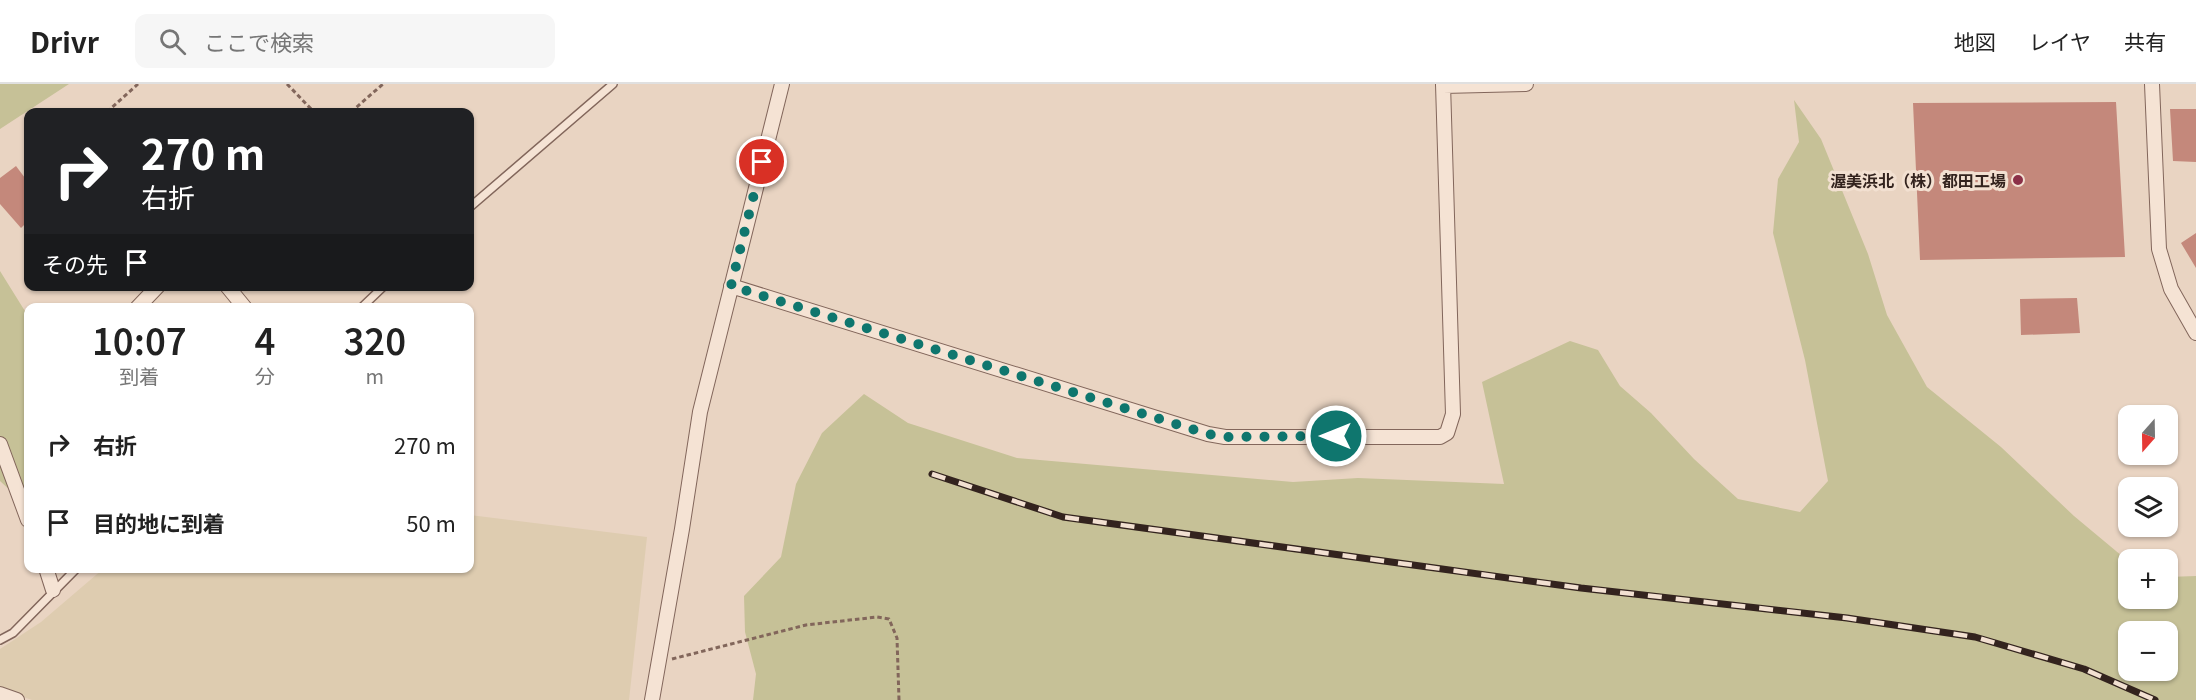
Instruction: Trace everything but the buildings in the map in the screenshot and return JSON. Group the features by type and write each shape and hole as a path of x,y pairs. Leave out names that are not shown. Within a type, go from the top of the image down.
{"street":[{"path":"652,700 700,412 782,84"},
{"path":"731,286 1208,434 1226,437 1440,437 1447,433 1453,414 1443,85 1526,84"},
{"path":"2152,84 2159,249 2171,289 2196,333"},
{"path":"142,303 153,291"},
{"path":"231,291 241,303"},
{"path":"0,444 24,509"},
{"path":"48,573 53,590"},
{"path":"0,694 17,700"}],"lane":[{"path":"474,204 613,84"},
{"path":"366,303 379,291"},
{"path":"0,640 13,633 72,573"}],"path":[{"path":"111,108 138,84"},
{"path":"287,84 311,108"},
{"path":"356,108 383,84"},
{"path":"658,662 806,625 877,617 889,619 897,638 899,700"}],"shaded area":[{"path":"0,84 69,84 32,108 24,108 24,113 0,129"},
{"path":"1794,100 1821,139 1868,254 1887,315 1927,387 2001,447 2074,516 2118,553 2118,609 2178,609 2178,577 2196,576 2196,700 753,700 756,674 745,632 744,596 781,557 796,484 822,433 864,394 908,423 1017,458 1293,482 1358,478 1504,484 1482,382 1570,341 1598,350 1620,386 1651,413 1694,459 1738,499 1800,512 1828,481 1805,360 1773,233 1778,179 1799,142"},
{"path":"0,271 24,310 24,503 0,481"},
{"path":"474,515 647,537 629,700 32,700 0,689 0,649 41,622 98,573 474,573"}],"railway":[{"path":"932,474 1063,517 1581,588 1847,618 1975,637 2084,669 2155,700"}],"place":[{"name":"渥美浜北（株）都田工場","path":"2018,180"}],"route":[{"path":"762,162 731,286 1208,434 1226,437 1336,436"}]}
